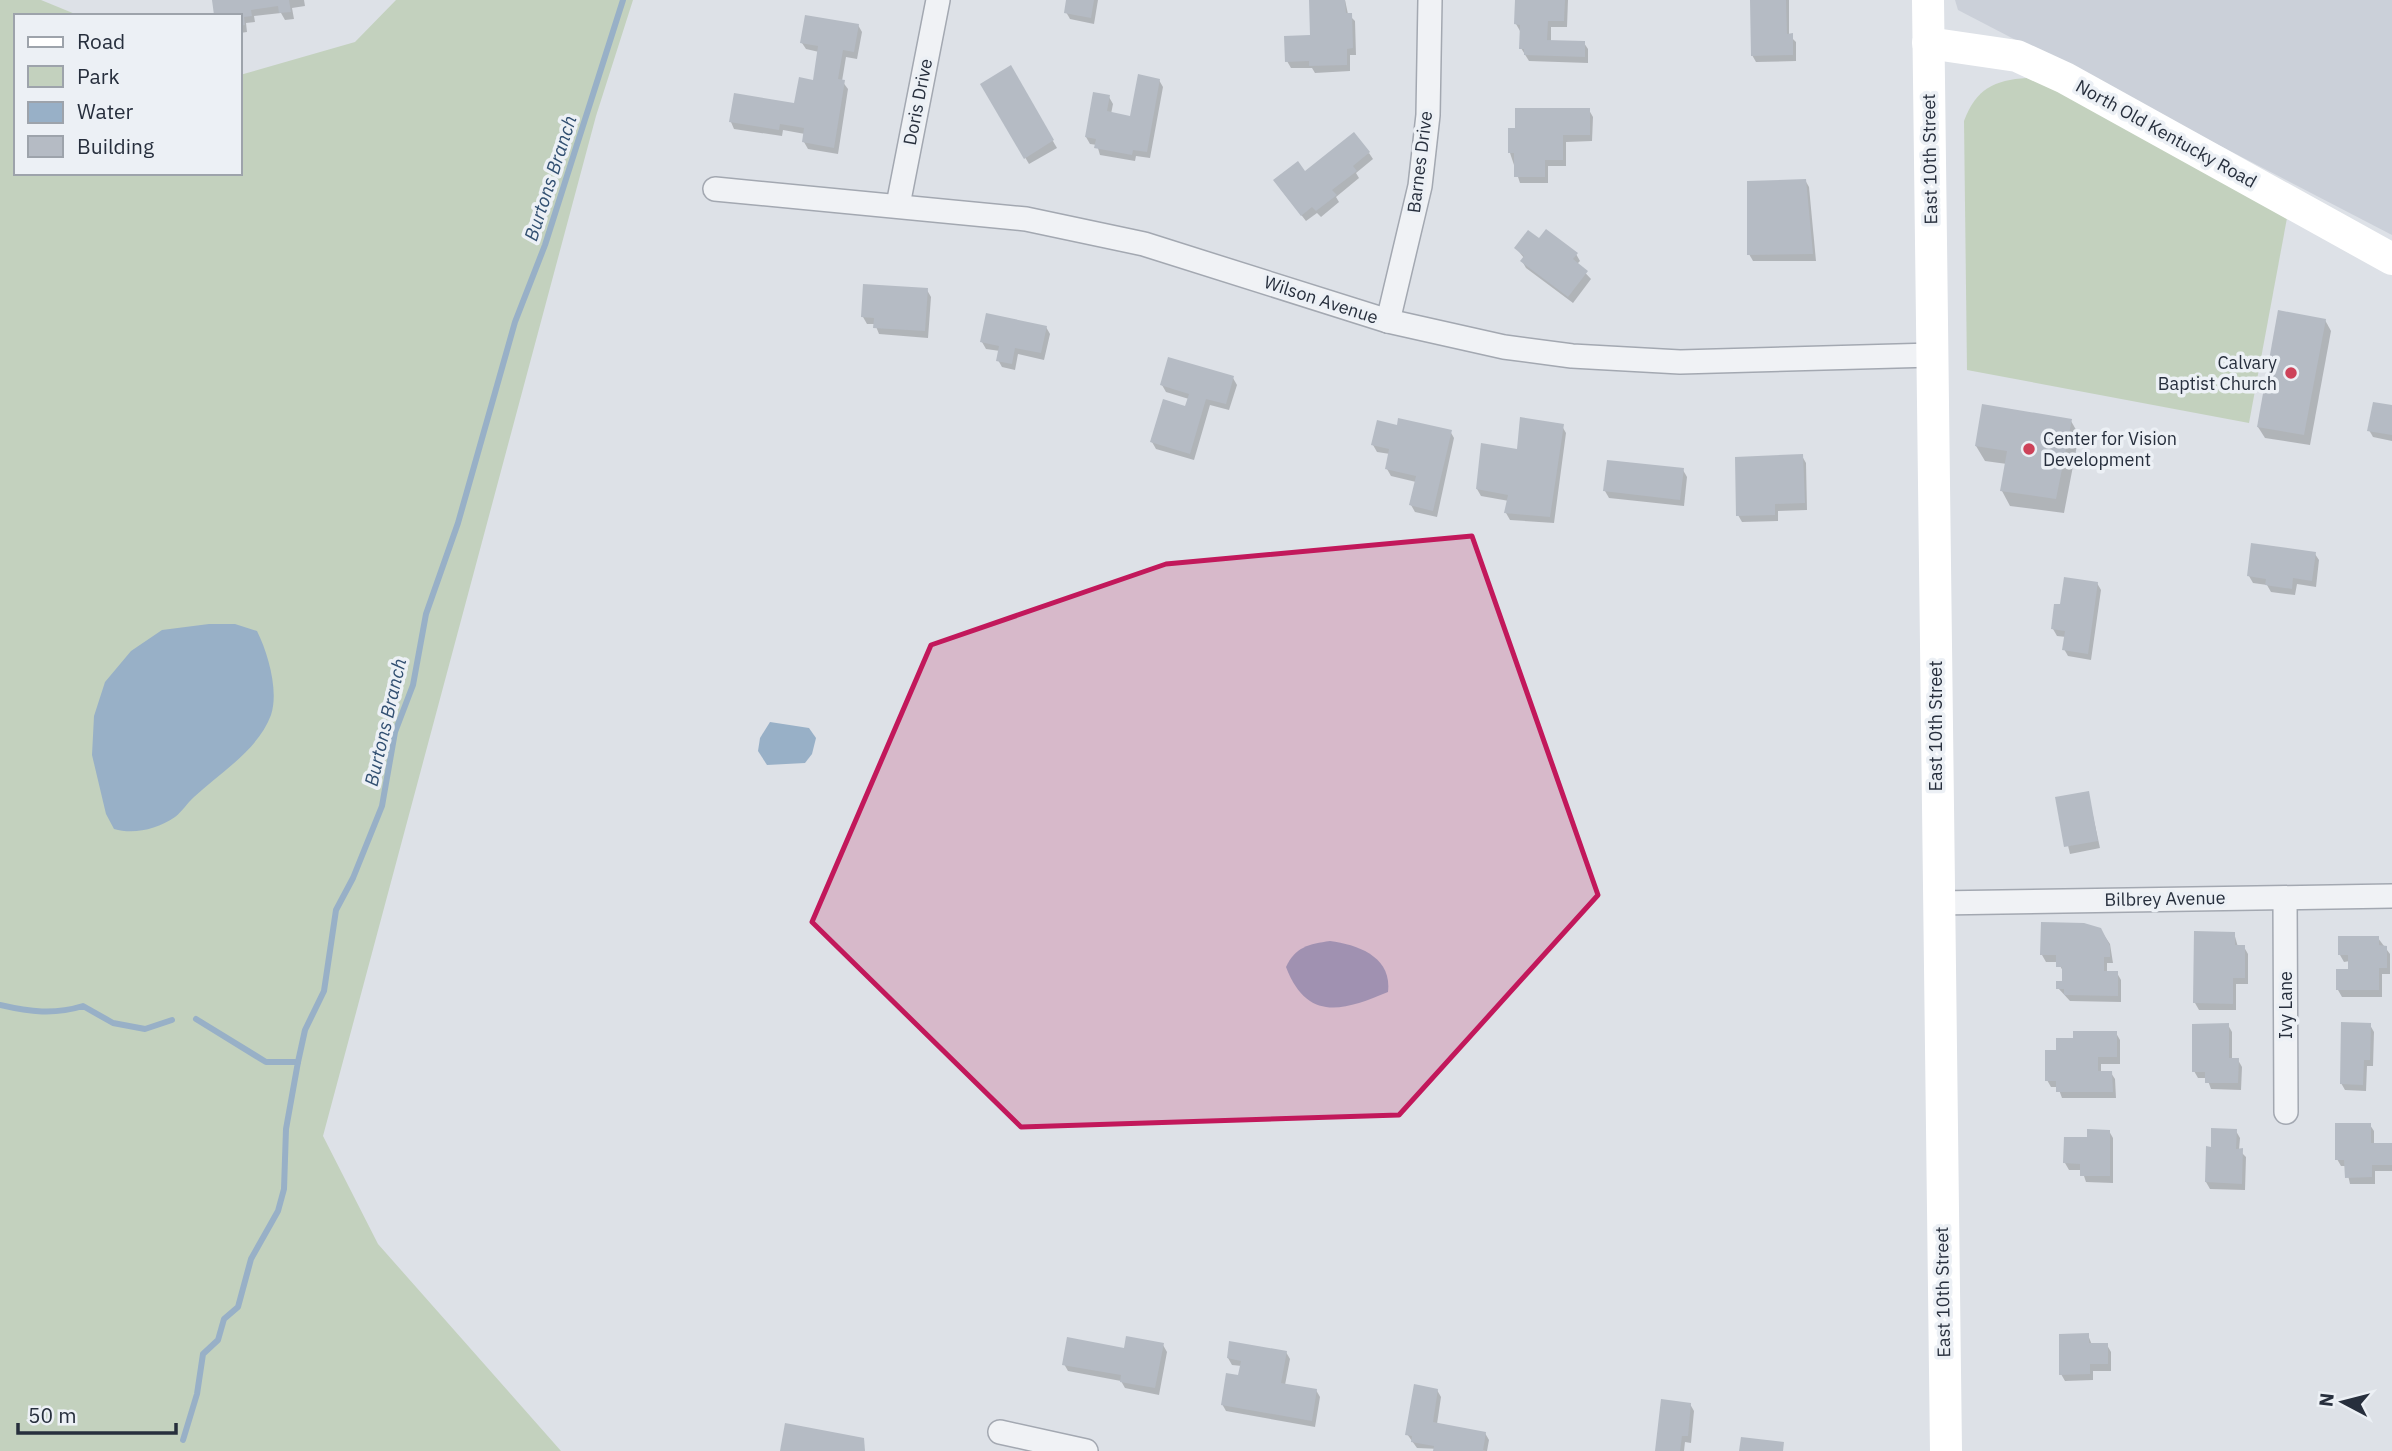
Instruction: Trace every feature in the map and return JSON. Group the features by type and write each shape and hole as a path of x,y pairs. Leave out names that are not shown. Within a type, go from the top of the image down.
{"main road":[{"name":"East 10th Street","path":"1927,0 1946,1451"},
{"name":"North Old Kentucky Road","path":"1928,43 2017,56 2065,78 2392,259"}],"street":[{"name":"Doris Drive","path":"898,205 938,0"},
{"name":"Barnes Drive","path":"1388,321 1420,186 1428,115 1430,0"},
{"name":"Wilson Avenue","path":"715,189 1026,219 1144,244 1388,321 1504,347 1572,356 1680,362 1933,355"},
{"name":"Bilbrey Avenue","path":"1937,903 2392,896"},
{"name":"Ivy Lane","path":"2286,898 2286,1112"},
{"path":"1000,1432 1086,1451"}],"highlighted area":[{"path":"1472,536 1598,895 1399,1115 1021,1127 812,922 931,645 1166,564"}],"shaded area":[{"path":"1955,0 2392,0 2392,235 1958,10"}],"green space":[{"path":"0,0 41,0 75,14 14,14 14,175 242,175 242,74 355,42 396,0 633,0 596,116 323,1136 378,1244 561,1451 0,1451"},
{"path":"2027,78 2052,88 2287,218 2249,423 1967,370 1964,121 1974,101 1988,88 2005,81"}],"water":[{"path":"209,624 235,624 257,631 271,672 274,695 271,715 265,728 248,750 175,817 145,830 114,829 106,814 92,755 94,716 105,682 131,651 162,630"},
{"path":"770,722 809,728 816,738 812,754 805,763 767,765 758,751 760,738"},
{"path":"1330,941 1362,950 1379,962 1388,980 1388,992 1341,1007 1316,1004 1304,997 1286,967 1298,951"}],"building":[{"path":"212,0 289,0 291,12 279,13 278,6 251,10 252,16 244,17 245,25 242,26 242,14 214,14"},
{"path":"1066,0 1094,0 1091,18 1064,13"},
{"path":"1309,0 1345,0 1346,13 1352,13 1353,48 1347,49 1347,65 1309,66 1309,61 1285,62 1284,36 1310,35"},
{"path":"1515,0 1565,0 1564,21 1548,21 1547,40 1585,41 1585,57 1524,55 1524,49 1519,49 1520,25 1514,24"},
{"path":"1750,0 1786,0 1787,34 1793,33 1793,55 1751,56"},
{"path":"805,15 859,24 854,52 843,50 838,79 845,80 834,148 802,142 804,128 780,124 779,130 729,122 734,93 794,103 799,77 813,80 818,46 800,43"},
{"path":"1011,65 1054,140 1024,159 980,84"},
{"path":"1138,74 1160,79 1147,152 1133,150 1132,155 1094,148 1096,139 1085,137 1093,92 1110,95 1107,111 1130,116"},
{"path":"1515,108 1590,108 1590,135 1563,135 1563,160 1545,160 1545,177 1514,177 1514,153 1508,153 1508,128 1515,128"},
{"path":"1354,132 1370,152 1353,166 1357,171 1332,190 1337,195 1316,211 1312,207 1301,216 1273,180 1298,161 1305,171"},
{"path":"1806,179 1813,254 1747,255 1747,181"},
{"path":"1546,229 1578,253 1573,259 1588,271 1568,297 1520,261 1524,256 1514,248 1528,230 1539,238"},
{"path":"863,284 928,288 925,331 873,328 874,318 861,317"},
{"name":"Calvary Baptist Church","path":"2278,310 2326,319 2304,435 2257,427"},
{"path":"986,313 1047,326 1041,353 1015,348 1012,364 996,361 999,346 980,342"},
{"path":"1168,357 1234,376 1226,404 1206,399 1190,454 1150,442 1163,399 1185,406 1189,394 1160,385"},
{"path":"2373,402 2392,405 2392,435 2367,431"},
{"name":"Center for Vision Development","path":"1982,404 2072,419 2056,499 2000,491 2007,451 1975,446"},
{"path":"1520,417 1564,424 1550,517 1504,513 1508,495 1476,489 1481,443 1517,449"},
{"path":"1398,418 1452,430 1433,511 1409,505 1416,476 1385,469 1389,449 1371,445 1377,420 1397,425"},
{"path":"1803,454 1805,503 1775,504 1775,515 1736,516 1735,457"},
{"path":"1607,460 1684,468 1680,500 1603,491"},
{"path":"2251,543 2316,552 2312,581 2293,578 2292,589 2265,585 2266,579 2247,576"},
{"path":"2064,577 2098,582 2088,654 2062,650 2065,631 2051,629 2054,604 2060,604"},
{"path":"2089,791 2098,841 2064,847 2055,797"},
{"path":"2041,922 2084,923 2101,928 2110,946 2110,957 2104,957 2104,971 2118,971 2118,996 2064,995 2064,989 2056,989 2056,981 2062,981 2062,967 2056,967 2056,955 2040,955"},
{"path":"2194,931 2235,932 2235,945 2245,945 2245,978 2233,978 2233,1004 2193,1003"},
{"path":"2338,936 2379,936 2379,945 2387,946 2387,968 2379,968 2379,990 2336,990 2336,969 2348,969 2348,955 2338,955"},
{"path":"2341,1022 2371,1023 2370,1060 2364,1060 2363,1085 2340,1084"},
{"path":"2229,1023 2229,1058 2239,1058 2238,1083 2205,1083 2205,1072 2192,1072 2192,1024"},
{"path":"2073,1031 2117,1031 2117,1057 2098,1057 2098,1071 2112,1071 2113,1092 2056,1092 2056,1081 2045,1081 2045,1050 2056,1050 2056,1038 2073,1038"},
{"path":"2335,1123 2371,1123 2371,1143 2392,1143 2392,1165 2372,1165 2372,1177 2345,1178 2344,1160 2335,1160"},
{"path":"2211,1128 2237,1129 2236,1149 2243,1148 2242,1184 2205,1182 2206,1146 2211,1147"},
{"path":"2087,1129 2110,1130 2110,1176 2080,1176 2080,1164 2063,1163 2064,1137 2087,1137"},
{"path":"2089,1333 2089,1343 2108,1343 2108,1364 2090,1364 2090,1374 2059,1375 2059,1334"},
{"path":"1126,1336 1164,1343 1155,1388 1120,1382 1121,1375 1062,1365 1067,1337 1124,1348"},
{"path":"1229,1341 1287,1351 1281,1383 1317,1389 1312,1421 1221,1405 1226,1373 1238,1375 1241,1361 1227,1358"},
{"path":"1414,1384 1438,1389 1433,1422 1486,1432 1483,1451 1433,1451 1434,1446 1411,1442 1412,1436 1405,1435"},
{"path":"1661,1399 1691,1403 1688,1436 1682,1436 1680,1451 1655,1451"},
{"path":"785,1423 864,1438 865,1451 780,1451"},
{"path":"1741,1437 1784,1442 1783,1451 1739,1451"}],"waterway":[{"name":"Burtons Branch","path":"183,1440 197,1394 203,1354 218,1340 224,1319 238,1307 251,1259 278,1211 284,1189 286,1129 298,1062 305,1030 324,991 336,910 353,878 382,806 395,732 413,685 426,614 458,523 515,322 545,245 623,0"},
{"path":"0,1005 42,1012 83,1006 113,1023 145,1029 172,1020"},
{"path":"196,1019 266,1062 298,1062"}],"place":[{"name":"Calvary Baptist Church","path":"2291,373"},
{"name":"Center for Vision Development","path":"2029,449"}]}
